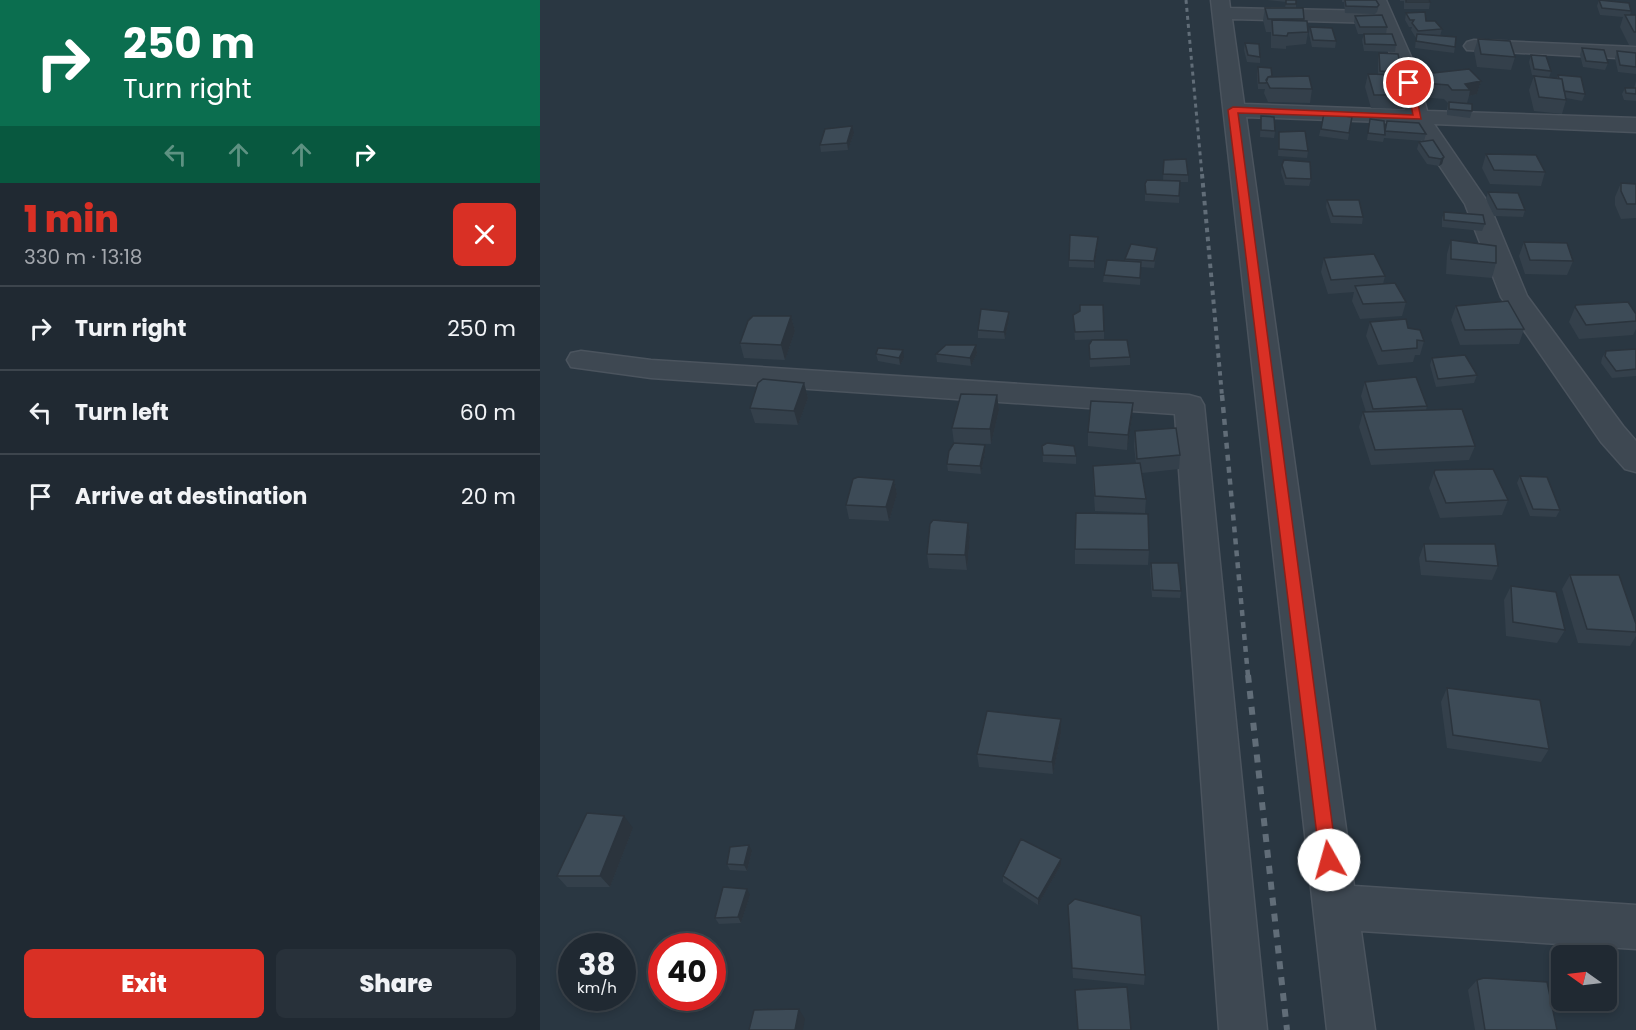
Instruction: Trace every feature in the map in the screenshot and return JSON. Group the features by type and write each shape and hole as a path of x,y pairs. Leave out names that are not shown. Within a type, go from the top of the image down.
{"street":[{"path":"1351,1030 1221,7 1381,8 1405,66 1418,117 1477,204 1514,297 1624,433 1636,461"},
{"path":"1474,46 1636,53"},
{"path":"1233,110 1636,125"},
{"path":"581,360 651,369 1189,405 1243,1030"},
{"path":"1335,907 1636,927"}],"building":[{"path":"1286,0 1296,0 1296,4 1286,4"},
{"path":"1345,0 1376,0 1379,5 1377,7 1346,6"},
{"path":"1406,0 1429,0 1430,2 1406,2"},
{"path":"1599,0 1629,3 1631,11 1602,8"},
{"path":"1265,8 1303,8 1304,19 1268,19"},
{"path":"1425,12 1426,21 1435,21 1442,29 1418,31 1412,23 1414,20 1410,20 1406,13"},
{"path":"1382,15 1387,27 1360,27 1355,16"},
{"path":"1625,15 1636,15 1636,32 1634,32"},
{"path":"1272,20 1307,21 1308,32 1288,33 1287,36 1273,35"},
{"path":"1310,27 1332,28 1336,41 1313,40"},
{"path":"1364,34 1392,34 1396,45 1365,44"},
{"path":"1417,34 1456,37 1455,47 1416,41"},
{"path":"1478,39 1510,41 1515,57 1481,54"},
{"path":"1245,43 1259,44 1260,57 1248,55"},
{"path":"1582,48 1604,50 1608,63 1586,61"},
{"path":"1617,51 1636,53 1636,67 1620,65"},
{"path":"1379,53 1398,54 1402,73 1380,71"},
{"path":"1531,55 1546,56 1551,71 1534,69"},
{"path":"1258,67 1271,68 1272,76 1268,77 1266,83 1259,83"},
{"path":"1469,69 1481,81 1465,84 1470,90 1452,90 1448,85 1423,83 1424,74"},
{"path":"1368,74 1399,75 1407,95 1374,95"},
{"path":"1558,75 1581,77 1585,94 1564,91 1562,79 1559,79"},
{"path":"1309,76 1312,89 1270,88 1266,80 1268,77"},
{"path":"1534,76 1562,79 1566,100 1539,97"},
{"path":"1625,88 1636,88 1636,94 1626,93"},
{"path":"1449,102 1472,104 1472,111 1449,109"},
{"path":"1324,113 1352,117 1349,133 1321,129"},
{"path":"1261,116 1274,117 1275,131 1261,130"},
{"path":"1370,119 1384,121 1385,135 1368,133"},
{"path":"1387,121 1419,123 1426,134 1385,131"},
{"path":"852,126 847,143 820,145 825,129"},
{"path":"1305,131 1308,151 1279,149 1279,132"},
{"path":"1433,140 1444,157 1441,159 1429,157 1419,142"},
{"path":"1486,154 1536,155 1545,172 1494,170"},
{"path":"1186,159 1188,175 1163,174 1164,160"},
{"path":"1284,160 1310,162 1311,179 1286,178 1282,165"},
{"path":"1147,180 1180,181 1179,196 1146,194"},
{"path":"1621,183 1636,184 1636,204 1627,204 1621,191"},
{"path":"1488,192 1518,193 1525,210 1497,209"},
{"path":"1327,200 1359,200 1363,217 1333,216"},
{"path":"1444,212 1483,215 1485,224 1444,220"},
{"path":"1070,235 1098,237 1094,261 1069,260"},
{"path":"1451,240 1496,246 1496,263 1451,259"},
{"path":"1524,242 1567,243 1573,261 1530,260"},
{"path":"1131,244 1157,248 1154,261 1125,259"},
{"path":"1374,254 1385,276 1331,280 1324,258"},
{"path":"1107,260 1141,262 1140,278 1104,275"},
{"path":"1395,283 1406,302 1363,304 1355,286"},
{"path":"1508,301 1524,329 1465,330 1456,306"},
{"path":"1628,302 1636,314 1636,321 1586,325 1575,307 1576,305"},
{"path":"1080,305 1103,305 1104,331 1075,332 1073,315 1080,311"},
{"path":"981,309 1009,312 1004,332 978,330"},
{"path":"753,316 791,316 781,345 740,343 748,321"},
{"path":"1406,319 1408,328 1420,330 1424,341 1417,340 1417,348 1382,351 1370,322"},
{"path":"1092,340 1127,340 1130,357 1090,359 1089,345"},
{"path":"946,345 976,345 970,358 936,354"},
{"path":"878,348 903,350 899,358 876,354"},
{"path":"1636,349 1636,369 1616,371 1605,356 1606,351"},
{"path":"1465,355 1477,375 1438,379 1432,358"},
{"path":"1416,377 1427,406 1373,409 1365,382"},
{"path":"763,379 804,383 794,411 750,408 758,383"},
{"path":"961,394 997,395 990,429 952,428"},
{"path":"1091,401 1133,403 1128,435 1088,432"},
{"path":"1462,409 1475,446 1375,450 1363,412"},
{"path":"1176,428 1180,455 1137,459 1135,431"},
{"path":"954,443 985,445 980,466 947,464 949,451"},
{"path":"1047,443 1074,446 1076,456 1043,455 1042,446"},
{"path":"1140,463 1146,499 1095,496 1093,466"},
{"path":"1493,469 1508,500 1446,503 1434,473 1435,470"},
{"path":"1520,476 1547,477 1560,510 1533,509"},
{"path":"858,477 894,480 886,507 846,505 853,479"},
{"path":"1076,513 1148,514 1149,550 1075,549"},
{"path":"933,520 968,523 965,555 927,554 930,524"},
{"path":"1424,544 1495,544 1498,566 1426,561"},
{"path":"1151,563 1178,563 1181,591 1153,590"},
{"path":"1570,575 1619,575 1636,624 1636,632 1587,629"},
{"path":"1511,586 1556,592 1565,630 1513,622"},
{"path":"1447,688 1540,700 1549,749 1453,735"},
{"path":"987,711 1061,719 1052,762 977,754"},
{"path":"587,813 624,816 600,876 557,876"},
{"path":"1021,839 1061,859 1038,899 1003,876"},
{"path":"749,845 744,865 727,864 730,847"},
{"path":"723,887 747,889 738,917 715,918"},
{"path":"1075,899 1141,916 1145,975 1072,968 1068,905"},
{"path":"1484,978 1547,982 1551,1011 1553,1011 1557,1030 1485,1030 1477,980"},
{"path":"1127,987 1131,1030 1078,1030 1075,990"},
{"path":"799,1009 795,1030 749,1030 754,1010"}],"railway":[{"path":"1186,0 1202,175"},
{"path":"1202,174 1222,396"},
{"path":"1222,395 1248,676"},
{"path":"1248,675 1287,1030"}],"route":[{"path":"1329,860 1233,110 1418,117 1409,83"}]}
